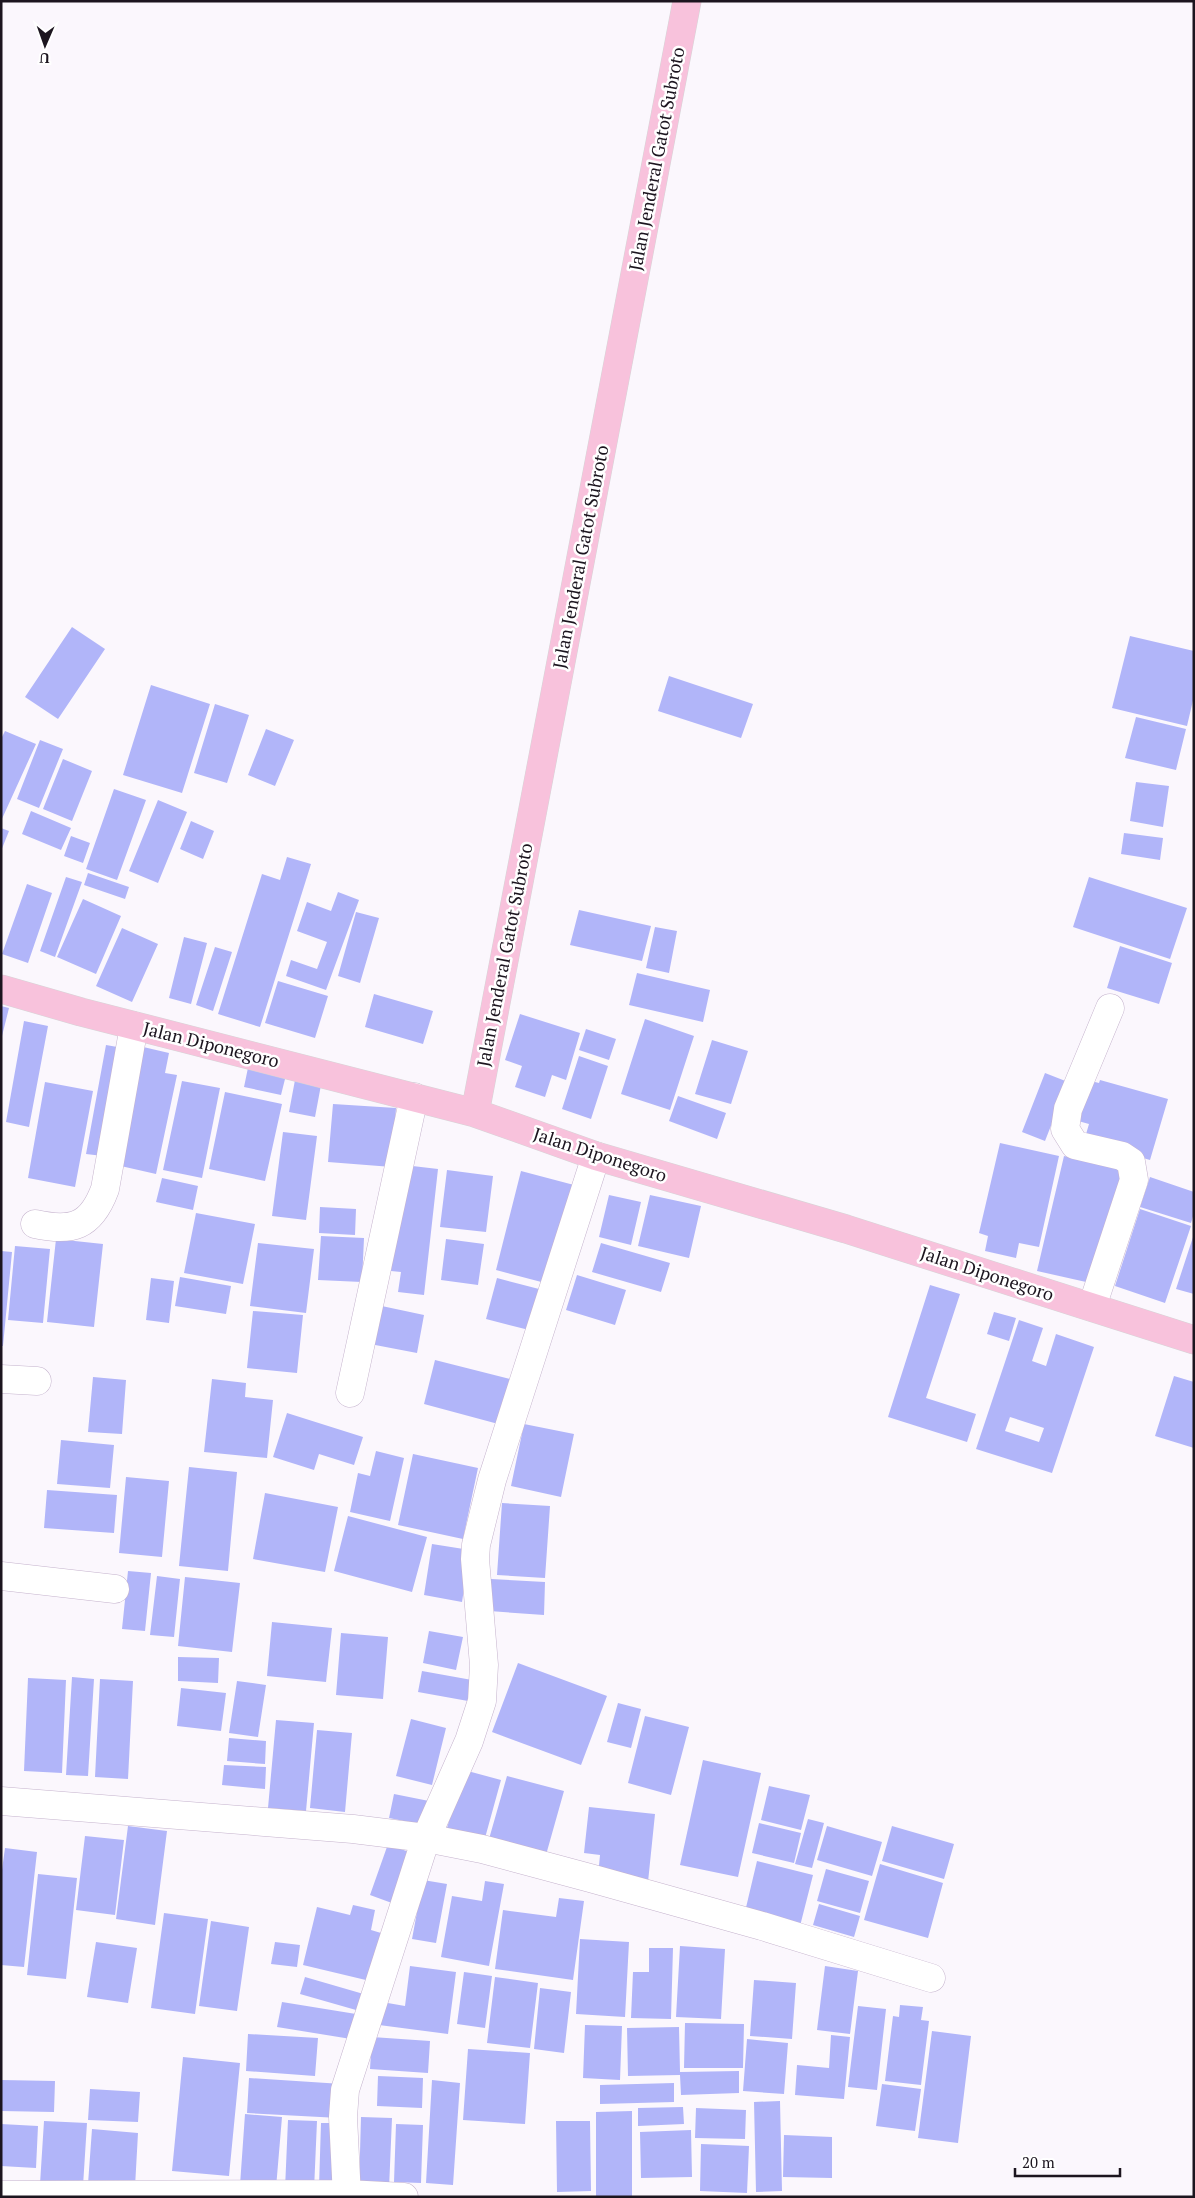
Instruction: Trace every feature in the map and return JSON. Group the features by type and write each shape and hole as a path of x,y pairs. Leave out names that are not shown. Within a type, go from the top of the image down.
{"main road":[{"name":"Jalan Jenderal Gatot Subroto","path":"475,1113 687,1"},
{"name":"Jalan Diponegoro","path":"1,989 134,1026 475,1113 596,1156 846,1229 1194,1340"}],"street":[{"path":"1092,1307 1134,1180 1131,1162 1122,1156 1075,1145 1065,1129 1068,1109 1110,1008"},
{"path":"34,1224 70,1227 84,1223 100,1203 105,1190 134,1026"},
{"path":"350,1393 414,1097"},
{"path":"347,2196 343,2117 346,2090 426,1838 469,1741 482,1701 484,1665 475,1574 476,1544 481,1522 492,1480 596,1156"},
{"path":"1,1379 37,1381"},
{"path":"1,1576 115,1589"},
{"path":"1,1801 353,1829 426,1838 482,1849 590,1878 762,1926 931,1978"},
{"path":"1,2195 404,2197"}],"building":[{"path":"72,627 105,649 58,719 25,697"},
{"path":"1130,636 1194,651 1194,696 1187,726 1112,708"},
{"path":"669,676 753,704 741,738 658,711"},
{"path":"151,685 210,704 182,793 123,775"},
{"path":"215,704 249,715 227,783 194,773"},
{"path":"1136,717 1186,729 1176,770 1125,758"},
{"path":"266,729 294,740 275,786 248,775"},
{"path":"5,731 36,744 1,821 1,739"},
{"path":"40,740 63,749 39,808 17,799"},
{"path":"63,759 92,771 72,821 43,809"},
{"path":"1136,782 1169,786 1163,827 1130,821"},
{"path":"114,789 146,800 117,880 86,869"},
{"path":"158,800 187,812 158,883 129,871"},
{"path":"31,811 71,828 61,850 22,834"},
{"path":"191,821 214,831 203,859 180,849"},
{"path":"1,828 9,831 1,851"},
{"path":"1124,833 1163,838 1160,860 1121,854"},
{"path":"71,836 90,843 83,863 64,856"},
{"path":"287,857 311,864 260,1027 218,1014 262,874 280,880"},
{"path":"88,873 129,887 125,899 84,885"},
{"path":"66,877 82,882 55,957 40,951"},
{"path":"1089,877 1187,908 1170,959 1073,927"},
{"path":"27,884 52,893 28,963 2,954"},
{"path":"338,892 359,900 326,990 286,976 291,960 317,969 327,942 297,931 307,902 331,911"},
{"path":"83,899 121,916 96,974 57,957"},
{"path":"579,910 651,926 642,961 570,945"},
{"path":"356,912 379,918 360,983 338,976"},
{"path":"655,927 677,931 669,973 646,968"},
{"path":"122,928 158,944 132,1002 96,986"},
{"path":"184,937 207,943 191,1004 169,998"},
{"path":"1120,946 1172,963 1159,1004 1107,988"},
{"path":"215,947 232,952 213,1011 196,1005"},
{"path":"637,973 710,990 703,1022 629,1005"},
{"path":"278,981 328,996 315,1038 265,1023"},
{"path":"374,994 433,1011 423,1044 365,1027"},
{"path":"1,1006 9,1008 2,1036 1,1036"},
{"path":"520,1014 580,1033 566,1080 552,1075 545,1097 515,1087 522,1066 505,1060"},
{"path":"645,1019 694,1036 670,1110 621,1094"},
{"path":"24,1021 48,1026 29,1127 6,1122"},
{"path":"586,1029 616,1039 609,1060 579,1050"},
{"path":"712,1040 748,1051 731,1104 695,1094"},
{"path":"106,1045 123,1048 103,1156 86,1154"},
{"path":"139,1046 169,1053 165,1073 177,1075 156,1174 112,1164"},
{"path":"579,1056 608,1066 591,1119 562,1109"},
{"path":"249,1063 287,1071 281,1095 244,1087"},
{"path":"1045,1073 1068,1082 1045,1141 1022,1132"},
{"path":"1083,1079 1099,1083 1100,1080 1168,1099 1150,1160 1084,1141 1089,1124 1071,1119"},
{"path":"295,1080 321,1085 315,1117 289,1112"},
{"path":"182,1081 220,1088 202,1178 163,1170"},
{"path":"45,1082 93,1091 75,1187 28,1178"},
{"path":"225,1092 282,1104 265,1181 209,1169"},
{"path":"678,1096 726,1113 717,1139 669,1121"},
{"path":"333,1104 396,1108 392,1167 328,1162"},
{"path":"283,1132 317,1136 306,1220 272,1216"},
{"path":"1000,1143 1059,1156 1039,1247 1019,1243 1016,1258 985,1251 988,1236 979,1233"},
{"path":"1064,1156 1122,1169 1095,1284 1037,1271"},
{"path":"404,1165 438,1169 424,1295 398,1292 401,1272 391,1271"},
{"path":"447,1170 493,1176 486,1232 440,1227"},
{"path":"521,1171 574,1185 549,1284 496,1270"},
{"path":"1150,1177 1194,1192 1194,1213 1191,1223 1140,1207"},
{"path":"162,1178 198,1186 193,1210 156,1202"},
{"path":"609,1195 641,1202 631,1245 599,1237"},
{"path":"650,1195 701,1206 689,1258 638,1246"},
{"path":"320,1207 356,1209 355,1235 319,1233"},
{"path":"1140,1209 1191,1226 1165,1303 1115,1286"},
{"path":"196,1213 255,1224 243,1284 184,1273"},
{"path":"1194,1234 1194,1294 1176,1289"},
{"path":"321,1236 364,1238 362,1282 318,1280"},
{"path":"56,1239 103,1244 94,1327 47,1322"},
{"path":"446,1239 484,1244 478,1285 441,1280"},
{"path":"258,1243 314,1249 306,1313 250,1306"},
{"path":"601,1243 670,1263 661,1292 592,1272"},
{"path":"15,1246 50,1249 43,1323 8,1320"},
{"path":"1,1251 12,1252 3,1346 1,1346"},
{"path":"577,1275 626,1290 615,1325 566,1310"},
{"path":"180,1277 231,1286 226,1314 175,1306"},
{"path":"151,1278 174,1281 169,1323 146,1320"},
{"path":"497,1278 539,1289 529,1330 486,1319"},
{"path":"930,1285 960,1294 926,1398 976,1414 967,1442 888,1417"},
{"path":"377,1305 424,1315 417,1353 370,1344"},
{"path":"253,1311 303,1315 297,1373 247,1368"},
{"path":"994,1312 1016,1318 1009,1341 987,1334"},
{"path":"1019,1320 1043,1328 1032,1361 1046,1366 1056,1334 1094,1347 1052,1473 976,1449","holes":["1010,1417 1044,1428 1039,1442 1005,1431"]},
{"path":"435,1360 514,1380 502,1425 424,1404"},
{"path":"1174,1376 1194,1382 1194,1448 1155,1436"},
{"path":"93,1377 126,1380 122,1434 88,1432"},
{"path":"212,1379 246,1383 245,1397 273,1400 267,1458 204,1452"},
{"path":"287,1413 363,1437 354,1465 319,1454 314,1470 273,1457"},
{"path":"524,1424 574,1434 561,1497 511,1486"},
{"path":"61,1440 114,1445 110,1488 57,1484"},
{"path":"376,1451 404,1458 390,1521 350,1512 358,1473 370,1476"},
{"path":"413,1454 478,1468 463,1539 398,1525"},
{"path":"189,1467 237,1472 228,1571 179,1566"},
{"path":"126,1477 169,1481 162,1557 119,1553"},
{"path":"47,1490 117,1495 114,1533 44,1528"},
{"path":"265,1493 338,1507 325,1572 253,1559"},
{"path":"502,1503 550,1506 545,1578 497,1575"},
{"path":"348,1516 427,1537 412,1592 334,1571"},
{"path":"432,1544 470,1550 462,1602 424,1595"},
{"path":"128,1571 151,1573 145,1631 122,1629"},
{"path":"157,1576 180,1579 174,1637 150,1635"},
{"path":"185,1577 240,1583 232,1652 178,1646"},
{"path":"491,1579 545,1582 544,1615 489,1611"},
{"path":"272,1622 332,1628 326,1682 267,1676"},
{"path":"429,1631 463,1637 456,1670 423,1663"},
{"path":"341,1633 388,1637 383,1699 336,1695"},
{"path":"178,1657 219,1658 218,1683 178,1681"},
{"path":"518,1663 607,1696 581,1765 492,1732"},
{"path":"422,1671 472,1680 468,1701 418,1692"},
{"path":"72,1677 94,1679 88,1776 66,1775"},
{"path":"28,1678 66,1680 62,1773 24,1771"},
{"path":"100,1679 133,1681 128,1779 95,1777"},
{"path":"237,1681 266,1685 258,1737 229,1733"},
{"path":"181,1688 226,1693 221,1731 177,1726"},
{"path":"618,1703 641,1709 631,1748 607,1742"},
{"path":"645,1716 689,1727 671,1795 628,1783"},
{"path":"411,1719 446,1728 432,1785 396,1776"},
{"path":"276,1720 314,1723 306,1811 268,1808"},
{"path":"317,1730 352,1733 345,1812 310,1808"},
{"path":"229,1738 266,1741 265,1764 227,1761"},
{"path":"703,1760 761,1773 738,1877 680,1865"},
{"path":"224,1765 266,1767 265,1789 222,1785"},
{"path":"464,1770 501,1780 485,1838 447,1828"},
{"path":"507,1776 564,1791 544,1862 487,1846"},
{"path":"769,1786 810,1795 801,1830 761,1820"},
{"path":"394,1794 429,1801 424,1825 389,1818"},
{"path":"589,1807 655,1814 648,1882 598,1876 600,1855 584,1853"},
{"path":"808,1819 824,1823 812,1868 795,1864"},
{"path":"759,1823 801,1833 794,1863 752,1853"},
{"path":"128,1826 167,1831 155,1925 116,1919"},
{"path":"827,1826 882,1842 872,1876 817,1860"},
{"path":"892,1826 954,1844 944,1879 882,1861"},
{"path":"85,1836 124,1840 115,1915 76,1910"},
{"path":"388,1844 419,1856 400,1906 370,1895"},
{"path":"5,1848 37,1852 24,1967 1,1965 1,1877"},
{"path":"757,1861 813,1875 799,1930 744,1916"},
{"path":"880,1864 943,1883 928,1938 864,1920"},
{"path":"826,1869 869,1881 860,1913 817,1901"},
{"path":"38,1874 77,1878 66,1979 27,1975"},
{"path":"423,1880 447,1884 436,1943 412,1939"},
{"path":"485,1881 504,1884 489,1966 441,1957 452,1896 482,1901"},
{"path":"559,1898 584,1901 573,1980 495,1969 503,1910 556,1917"},
{"path":"819,1904 860,1916 854,1937 813,1925"},
{"path":"353,1905 375,1910 371,1930 381,1933 370,1981 303,1965 317,1907 350,1915"},
{"path":"164,1913 208,1919 195,2014 151,2008"},
{"path":"211,1921 249,1927 237,2011 199,2006"},
{"path":"580,1939 629,1942 625,2017 576,2014"},
{"path":"96,1942 137,1948 128,2003 87,1997"},
{"path":"275,1942 300,1945 297,1967 271,1964"},
{"path":"680,1946 725,1949 721,2019 676,2017"},
{"path":"649,1948 673,1948 671,2019 631,2018 633,1972 649,1972"},
{"path":"410,1966 456,1972 448,2034 379,2025 382,2002 405,2006"},
{"path":"825,1966 858,1971 850,2034 817,2030"},
{"path":"464,1972 492,1976 485,2028 457,2024"},
{"path":"305,1977 367,1995 363,2012 300,1994"},
{"path":"495,1977 538,1983 530,2048 487,2043"},
{"path":"754,1980 796,1983 792,2039 750,2036"},
{"path":"540,1988 571,1992 564,2053 534,2049"},
{"path":"282,2002 356,2014 351,2039 277,2027"},
{"path":"900,2005 923,2007 921,2020 929,2021 921,2085 885,2081 893,2016 899,2017"},
{"path":"858,2006 886,2009 877,2090 848,2087"},
{"path":"685,2023 744,2024 743,2068 684,2068"},
{"path":"585,2025 622,2026 620,2080 583,2078"},
{"path":"679,2027 680,2072 739,2071 739,2093 681,2095 680,2075 628,2076 627,2028"},
{"path":"932,2031 971,2036 958,2143 918,2138"},
{"path":"248,2034 318,2038 315,2076 246,2071"},
{"path":"831,2035 850,2037 844,2099 795,2095 797,2065 829,2068"},
{"path":"372,2037 430,2041 428,2073 370,2069"},
{"path":"747,2039 788,2043 784,2094 743,2091"},
{"path":"468,2049 530,2053 525,2124 463,2120"},
{"path":"183,2057 240,2063 229,2176 172,2171"},
{"path":"378,2076 423,2078 422,2108 377,2106"},
{"path":"249,2078 342,2084 339,2118 247,2113"},
{"path":"1,2080 55,2081 54,2112 1,2111"},
{"path":"432,2080 460,2083 453,2185 426,2183"},
{"path":"674,2083 674,2102 600,2104 600,2085"},
{"path":"882,2084 921,2089 915,2131 876,2126"},
{"path":"90,2089 140,2092 138,2122 88,2120"},
{"path":"780,2101 782,2191 756,2192 754,2102"},
{"path":"683,2107 684,2124 638,2126 638,2108"},
{"path":"696,2108 746,2110 745,2139 695,2138"},
{"path":"632,2111 632,2197 596,2197 596,2112"},
{"path":"245,2114 282,2117 276,2188 240,2185"},
{"path":"361,2117 392,2118 389,2189 359,2188"},
{"path":"288,2120 317,2121 314,2190 285,2189"},
{"path":"44,2121 87,2123 83,2186 40,2184"},
{"path":"556,2121 590,2121 591,2191 557,2192"},
{"path":"321,2123 340,2123 337,2188 319,2187"},
{"path":"1,2124 38,2126 36,2168 1,2166"},
{"path":"396,2124 423,2125 421,2183 394,2182"},
{"path":"92,2129 138,2133 135,2187 88,2184"},
{"path":"691,2130 692,2177 641,2178 640,2132"},
{"path":"784,2135 832,2137 832,2178 783,2177"},
{"path":"701,2144 749,2146 747,2193 700,2191"}]}
